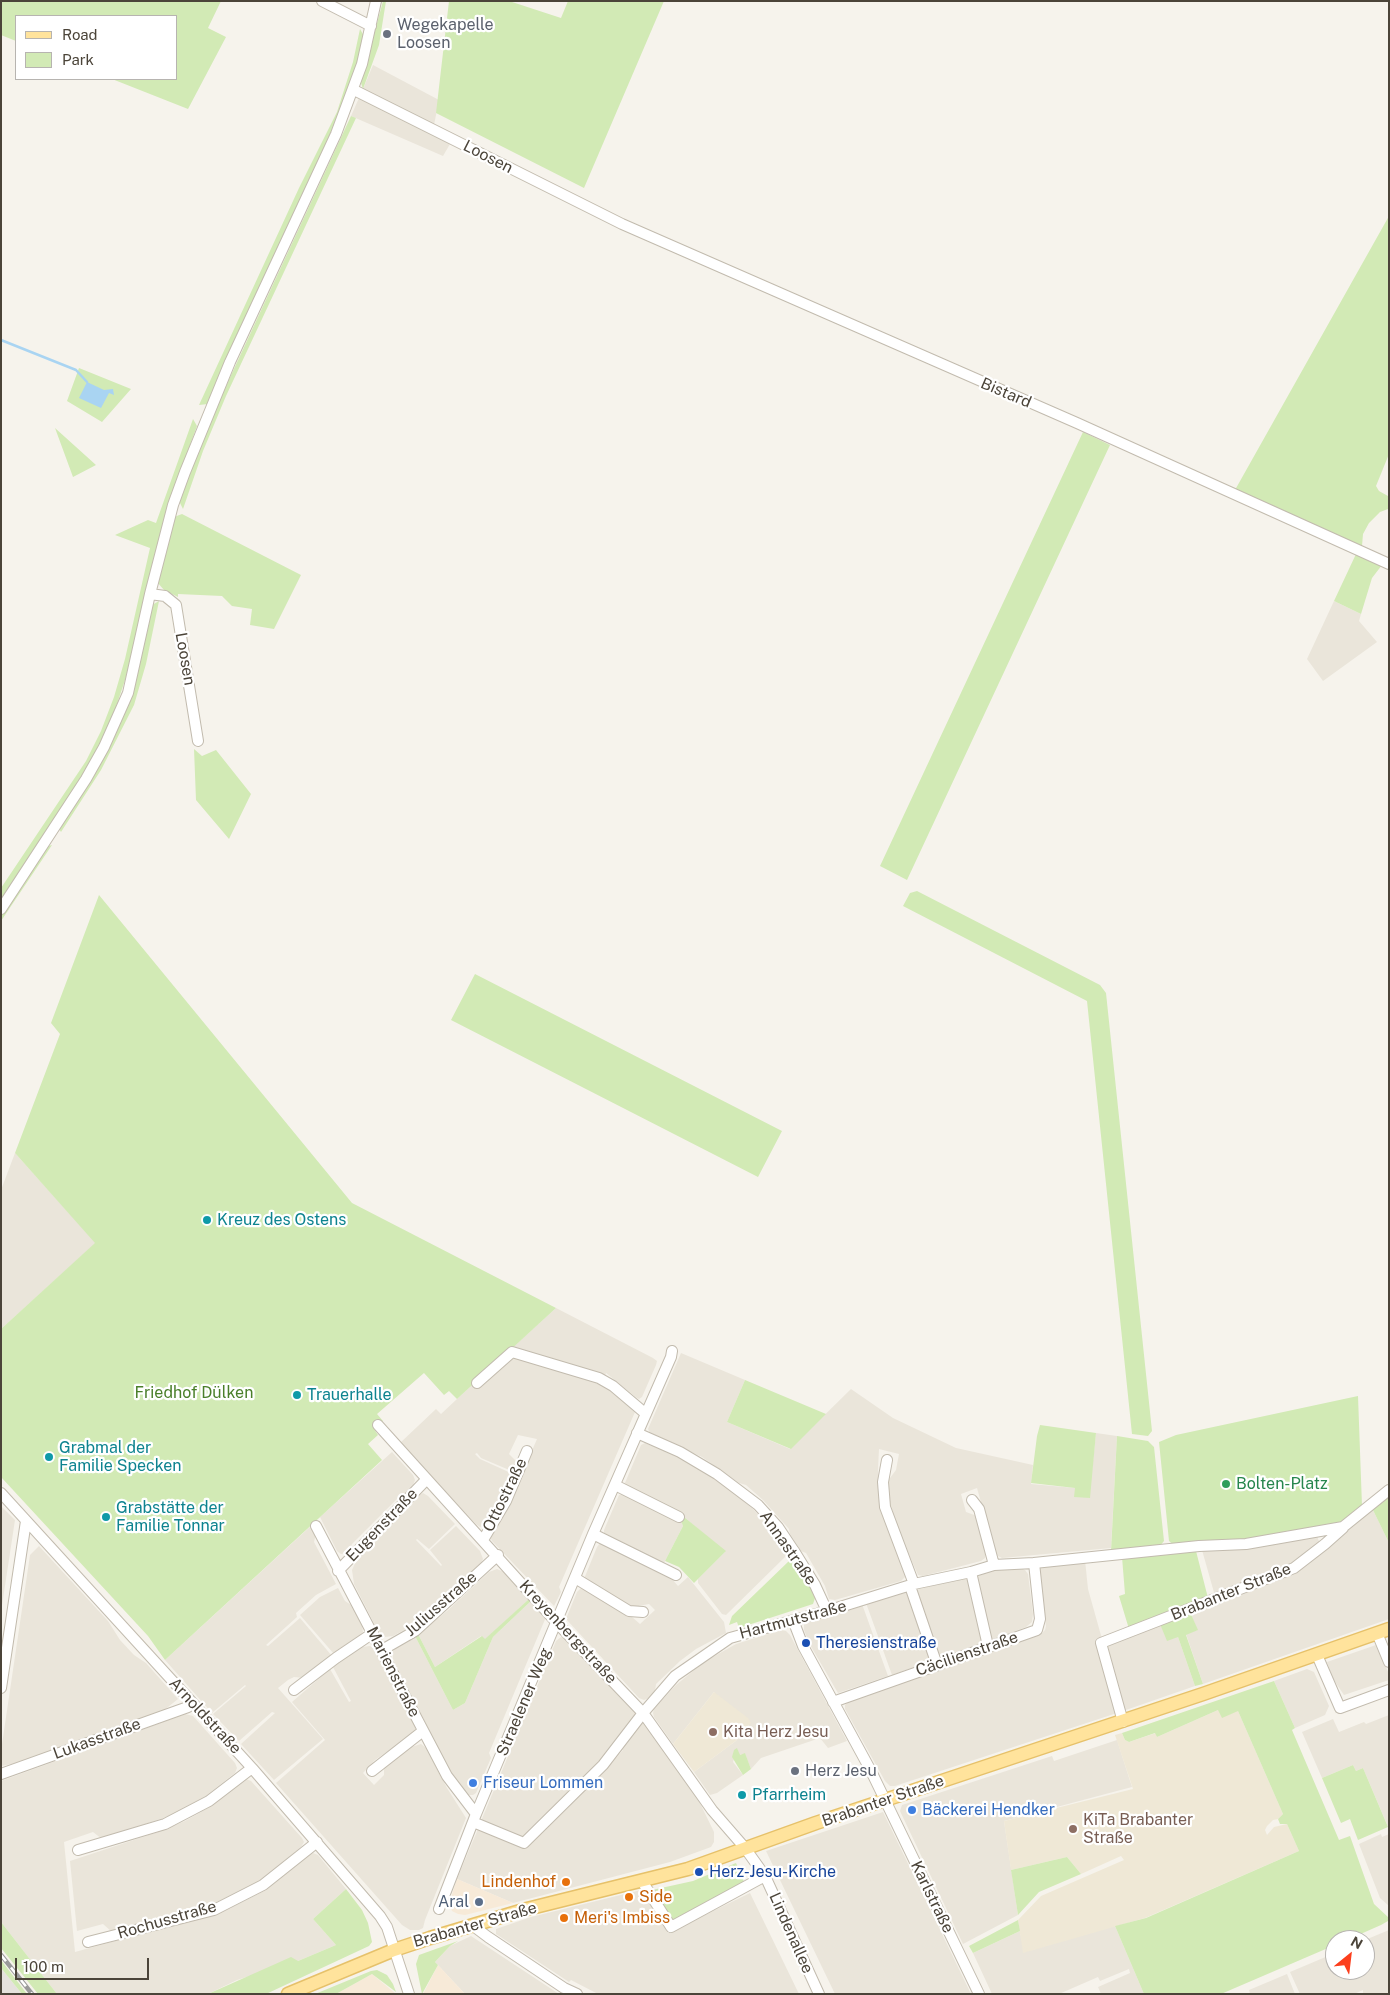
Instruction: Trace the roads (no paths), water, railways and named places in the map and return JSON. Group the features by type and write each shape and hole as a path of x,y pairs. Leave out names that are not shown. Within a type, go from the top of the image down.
{"main road":[{"name":"Brabanter Straße","path":"288,1994 394,1950 472,1925 688,1868 885,1800 1123,1722 1383,1631"}],"street":[{"path":"322,1 371,26"},
{"path":"1,909 52,833 104,747 128,692 150,594 176,497 230,362 336,134 354,90 376,1"},
{"name":"Loosen","path":"354,90 622,224"},
{"name":"Bistard","path":"622,224 1086,428 1389,564"},
{"name":"Loosen","path":"150,594 165,596 176,605 198,741"},
{"name":"Straelener Weg","path":"439,1909 593,1534 672,1357 672,1351"},
{"path":"477,1383 512,1352 598,1378 613,1386 646,1414"},
{"name":"Kreyenbergstraße","path":"378,1425 426,1480 498,1555 557,1622 643,1713 712,1810 745,1848"},
{"name":"Annastraße","path":"637,1434 680,1452 717,1474 758,1505 778,1527 794,1551 815,1586 827,1611"},
{"name":"Ottostraße","path":"483,1540 506,1501 527,1451"},
{"path":"887,1460 883,1482 885,1506 937,1665"},
{"name":"Eugenstraße","path":"338,1571 426,1480"},
{"path":"615,1485 680,1517"},
{"name":"Brabanter Straße","path":"1123,1722 1101,1643 1294,1568 1389,1490"},
{"name":"Arnoldstraße","path":"1,1493 252,1768 380,1916 387,1926 409,1994"},
{"path":"972,1500 979,1509 994,1565"},
{"path":"1,1688 26,1521"},
{"name":"Marienstraße","path":"316,1526 446,1776 475,1818"},
{"name":"Brabanter Straße","path":"1104,1555 1246,1544 1343,1527"},
{"path":"593,1534 676,1575"},
{"name":"Juliusstraße","path":"382,1650 415,1631 498,1555"},
{"name":"Hartmutstraße","path":"475,1818 524,1843 603,1765 643,1713 675,1676 730,1638 912,1585 994,1565 1034,1563 1104,1555"},
{"name":"Cäcilienstraße","path":"833,1702 1037,1630 1040,1619 1034,1563"},
{"path":"971,1572 988,1646"},
{"path":"576,1578 629,1611 642,1612"},
{"path":"793,1620 803,1646 864,1757 885,1800"},
{"path":"1383,1631 1389,1662"},
{"path":"294,1690 373,1633"},
{"path":"1317,1655 1340,1708 1389,1690"},
{"name":"Lukasstraße","path":"1,1774 188,1707 192,1703"},
{"path":"372,1771 424,1731"},
{"path":"78,1850 165,1824 209,1801 252,1768"},
{"name":"Karlstraße","path":"885,1800 978,1994"},
{"name":"Rochusstraße","path":"88,1942 214,1910 263,1885 317,1842"},
{"name":"Lindenallee","path":"745,1848 765,1876 819,1994"},
{"path":"642,1881 671,1927 765,1876"},
{"path":"472,1925 488,1938 577,1994"}],"water":[{"path":"87,382 104,390 113,389 114,395 109,393 101,408 79,398"}],"waterway":[{"path":"1,340 76,370 87,382"}],"railway":[{"path":"1,1955 32,1994"}],"place":[{"name":"Wegekapelle Loosen","path":"387,34"},
{"name":"Kreuz des Ostens","path":"207,1220"},
{"name":"Trauerhalle","path":"297,1395"},
{"name":"Grabmal der Familie Specken","path":"49,1457"},
{"name":"Bolten-Platz","path":"1226,1484"},
{"name":"Grabstätte der Familie Tonnar","path":"106,1517"},
{"name":"Theresienstraße","path":"806,1643"},
{"name":"Kita Herz Jesu","path":"713,1732"},
{"name":"Herz Jesu","path":"795,1771"},
{"name":"Friseur Lommen","path":"473,1783"},
{"name":"Pfarrheim","path":"742,1795"},
{"name":"Bäckerei Hendker","path":"912,1810"},
{"name":"KiTa Brabanter Straße","path":"1073,1829"},
{"name":"Herz-Jesu-Kirche","path":"699,1872"},
{"name":"Lindenhof","path":"566,1882"},
{"name":"Side","path":"629,1897"},
{"name":"Aral","path":"479,1902"},
{"name":"Meri's Imbiss","path":"564,1918"}],"park label":[{"name":"Friedhof Dülken","path":"194,1393"}]}
